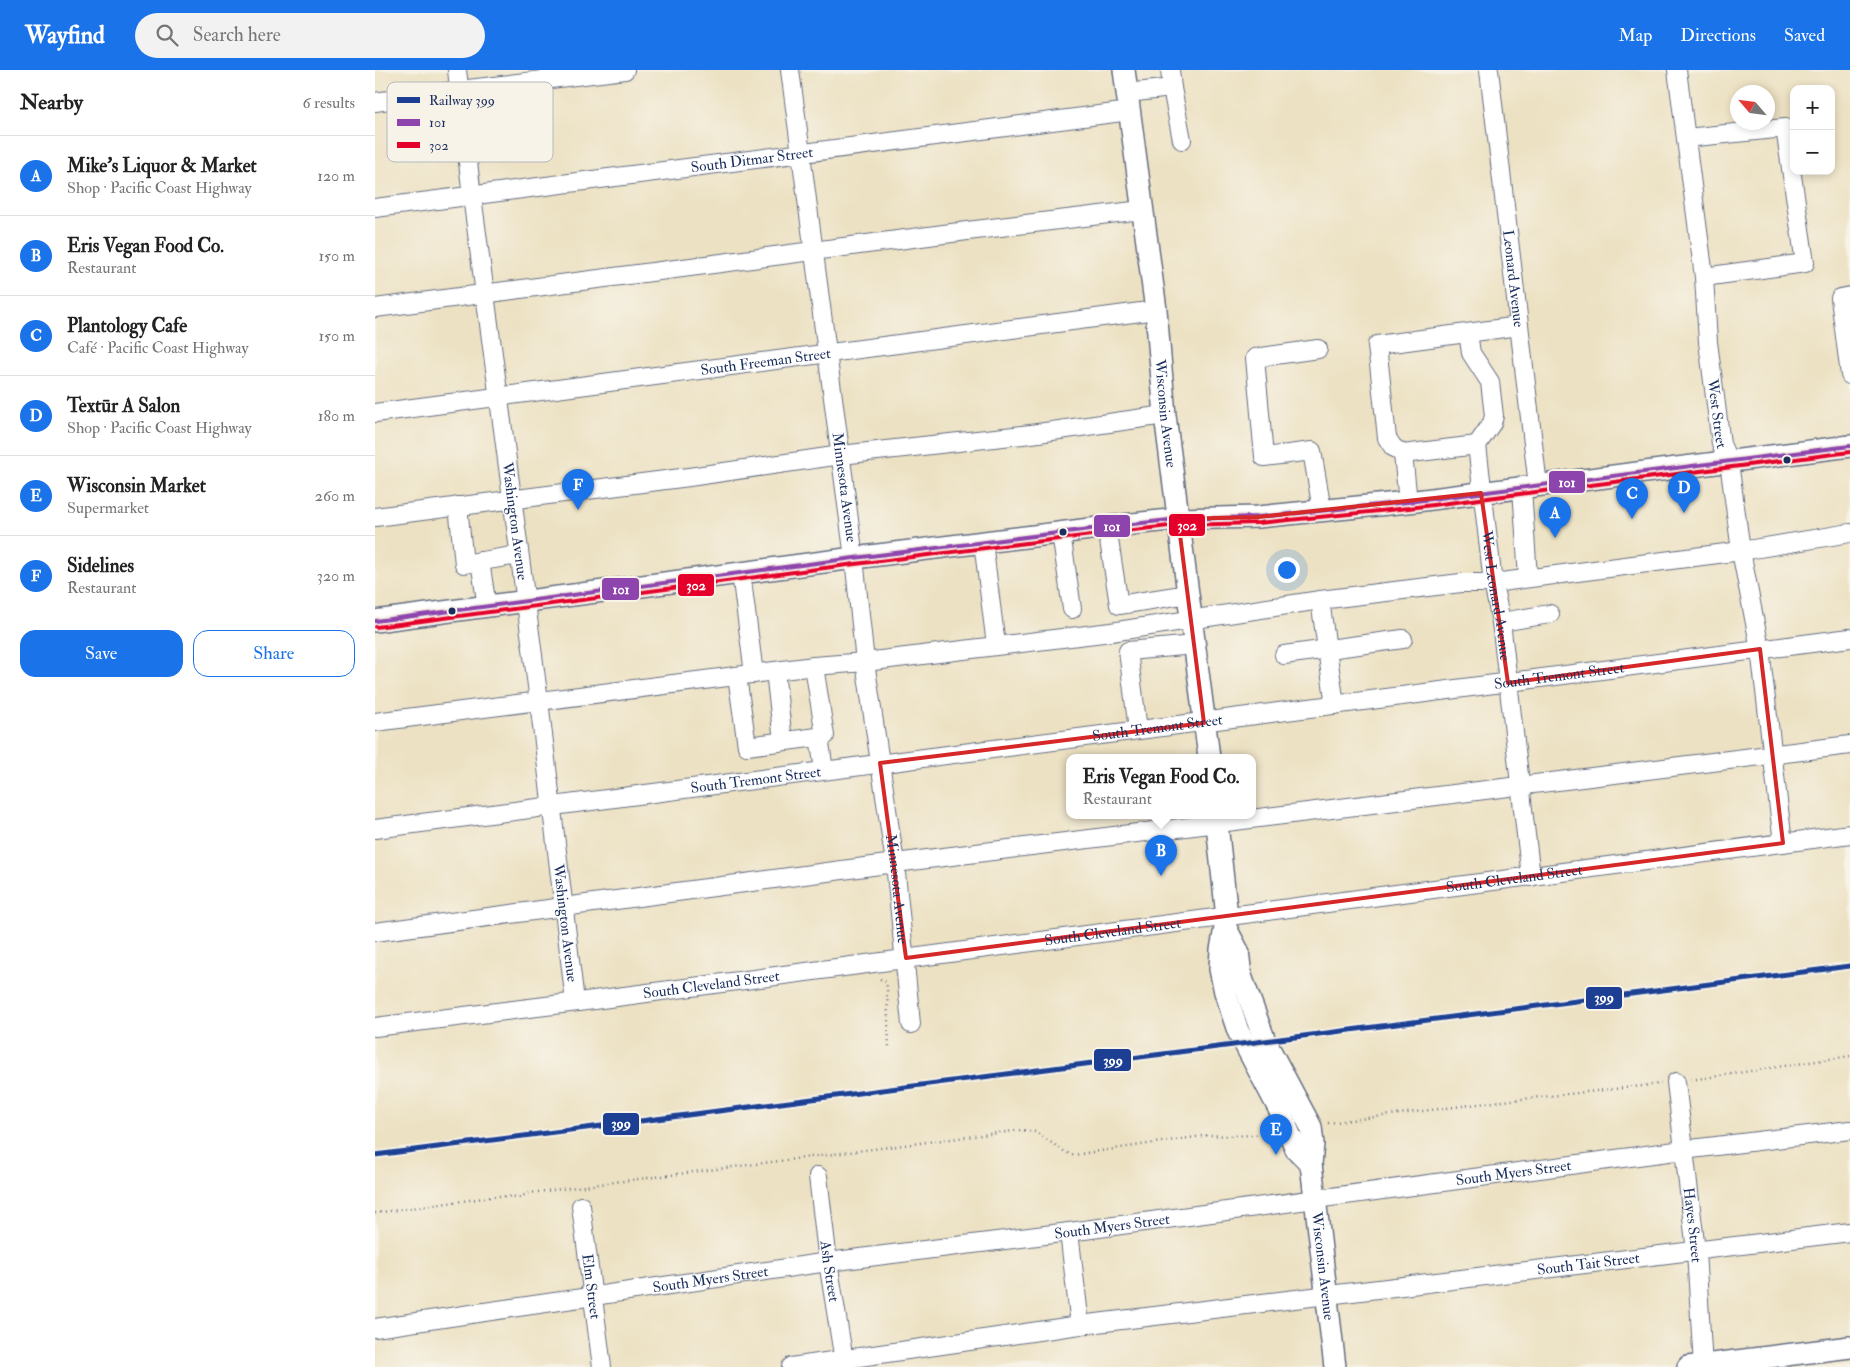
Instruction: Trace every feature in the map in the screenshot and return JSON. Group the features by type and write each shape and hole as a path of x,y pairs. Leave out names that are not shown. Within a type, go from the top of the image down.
{"main road":[{"name":"Wisconsin Avenue","path":"1125,70 1156,310 1165,415 1209,754"},
{"path":"375,621 983,542 1178,519 1258,518 1407,502 1850,446"},
{"name":"Wisconsin Avenue","path":"1216,819 1226,922 1220,968 1225,992 1238,1031 1279,1109 1296,1149 1311,1164"},
{"name":"Wisconsin Avenue","path":"1226,922 1239,951 1241,976 1263,1035 1311,1126 1313,1144 1311,1164 1335,1367"},
{"path":"1698,1366 1850,1346"}],"street":[{"path":"525,82 625,70"},
{"name":"Minnesota Avenue","path":"790,70 841,455 865,662 895,863 906,958 911,1024"},
{"path":"1170,70 1182,140"},
{"name":"Leonard Avenue","path":"1489,70 1519,326 1530,487 1528,578"},
{"name":"West Street","path":"1677,70 1704,277 1708,342 1721,444 1729,462 1741,551 1759,649 1783,843"},
{"name":"South Ditmar Street","path":"375,208 801,152 1129,102 1172,88"},
{"path":"1686,138 1785,128 1805,263 1704,277"},
{"name":"Washington Avenue","path":"468,162 539,701 550,806 575,1002"},
{"path":"375,308 1143,210"},
{"path":"1850,296 1840,298 1850,375"},
{"name":"South Freeman Street","path":"375,413 827,355 1156,310"},
{"path":"1468,333 1471,353 1490,382 1494,416 1492,423 1477,444 1403,454 1393,447 1387,438 1377,345 1519,326"},
{"path":"1318,349 1255,358 1264,457 1312,452 1322,510"},
{"path":"375,517 689,477 841,455 1031,434 1165,415"},
{"name":"West Leonard Avenue","path":"1477,444 1481,493 1493,583 1501,622 1531,877"},
{"path":"1403,454 1407,502"},
{"path":"458,506 464,564 519,555"},
{"path":"1111,527 1119,605 1188,594"},
{"path":"1061,533 1072,609"},
{"path":"375,722 814,666 865,662 1125,630 1321,600 1461,583 1493,583 1741,551 1850,533"},
{"path":"983,542 996,645"},
{"path":"480,561 487,607"},
{"path":"741,573 747,746 825,736 814,666"},
{"path":"1321,600 1335,705"},
{"path":"1501,622 1549,614"},
{"path":"1125,630 1138,730"},
{"path":"1283,656 1403,638"},
{"name":"South Tremont Street","path":"375,829 1850,638"},
{"path":"1128,651 1194,645"},
{"path":"775,671 783,741"},
{"path":"819,737 824,770"},
{"path":"1256,815 1850,745"},
{"path":"375,932 1216,819"},
{"name":"South Cleveland Street","path":"375,1027 906,958 1226,922 1531,877 1850,834"},
{"name":"Hayes Street","path":"1676,1082 1695,1251 1698,1366"},
{"name":"South Myers Street","path":"375,1328 828,1262 1069,1232 1683,1150 1850,1130"},
{"name":"Ash Street","path":"818,1176 828,1262 845,1363"},
{"name":"Elm Street","path":"581,1206 603,1367"},
{"path":"1069,1232 1080,1325"},
{"name":"South Tait Street","path":"791,1367 845,1363 1080,1325 1850,1232"}],"path":[{"path":"871,980 881,979 886,982 889,1008 889,1050"},
{"path":"1311,1126 1493,1102 1676,1082 1850,1056"},
{"path":"375,1213 1021,1130 1036,1132 1065,1152 1073,1154 1209,1136 1269,1134 1288,1130"}],"highlighted area":[{"path":"1481,493 1508,683 1760,649 1783,843 906,958 880,763 1204,723 1178,519 1258,517"}],"rail line":[{"name":"399","path":"375,1155 1850,966"}],"transit line":[{"name":"101","path":"375,621 1115,526 1178,519 1258,517 1408,502 1850,446"},
{"name":"302","path":"376,627 1116,532 1178,525 1259,523 1409,508 1850,452"}],"place":[{"name":"Sidelines","path":"578,510"},
{"name":"Textūr A Salon","path":"1684,513"},
{"name":"Plantology Cafe","path":"1632,519"},
{"name":"Mike's Liquor & Market","path":"1555,538"},
{"name":"Eris Vegan Food Co.","path":"1161,876"},
{"name":"Wisconsin Market","path":"1276,1155"}]}
